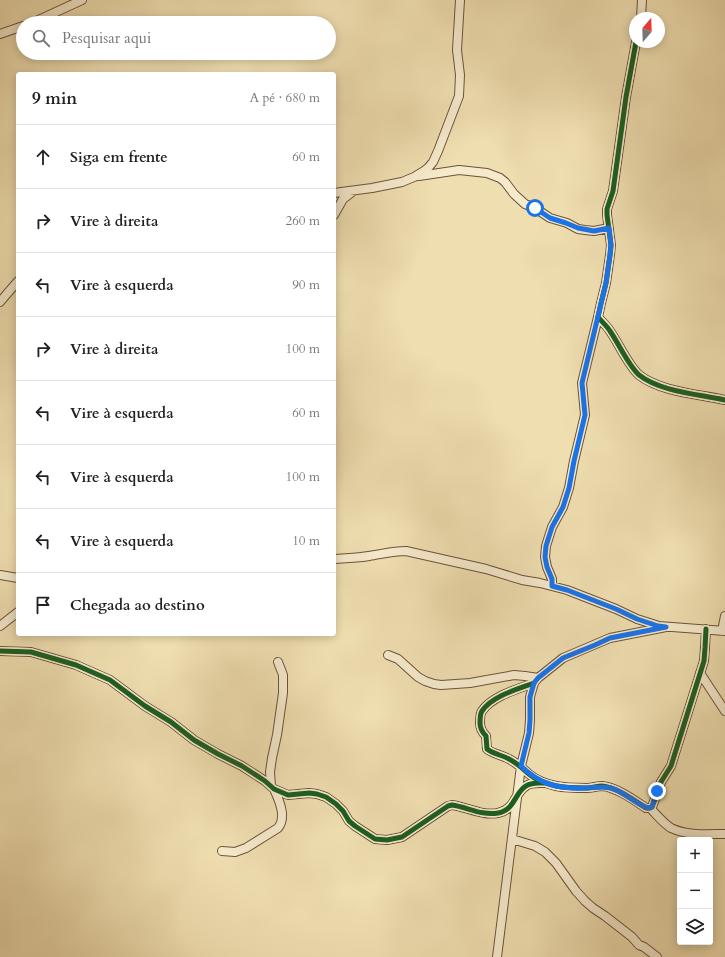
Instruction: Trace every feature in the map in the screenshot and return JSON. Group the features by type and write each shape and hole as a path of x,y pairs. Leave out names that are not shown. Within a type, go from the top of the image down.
{"street":[{"path":"47,16 82,0"},
{"path":"336,193 402,182 414,177 428,168 436,156 459,96 460,75 457,50 460,0"},
{"path":"641,12 642,0"},
{"path":"0,34 16,28"},
{"path":"552,586 552,579 545,557 546,546 552,527 563,507 569,488 585,415 582,383 606,283 611,245 607,209 613,191 626,97 635,48"},
{"path":"414,177 459,170 487,173 500,178 525,204 535,208 550,218 585,230 594,231 609,228"},
{"path":"336,211 343,199 353,191"},
{"path":"0,302 16,284"},
{"path":"598,317 610,331 632,367 638,374 658,385 673,390 725,400"},
{"path":"336,559 406,551 486,569 522,580 567,590 616,609 637,619 658,626 723,631 725,616"},
{"path":"0,575 16,578"},
{"path":"0,626 16,614"},
{"path":"544,783 533,777 521,766 510,759 490,752 487,749 486,736 480,729 480,718 482,711 491,702 536,681 563,658 610,638 666,627"},
{"path":"650,808 652,807 660,782 671,766 705,655 706,629"},
{"path":"0,650 31,652 76,665 110,680 145,706 171,722 194,740 242,766 265,781 272,788 279,800 282,816 281,824 278,828 246,848 235,852 222,851"},
{"path":"388,655 398,659 418,677 434,684 470,683 514,675 525,676 536,681"},
{"path":"272,788 270,772 284,693 283,675 278,662"},
{"path":"700,673 725,711"},
{"path":"497,957 521,766 529,733 530,697 536,681"},
{"path":"272,788 288,795 309,793 317,794 326,798 336,804 343,811 349,821 375,839 387,840 402,838 448,806 455,806 490,814 499,813 507,809 522,789 532,783 544,783 576,788 603,786 612,788 646,808 650,808 665,824 679,831 700,835 725,834"},
{"path":"512,839 535,846 545,852 556,863 576,891 589,904 632,937 639,945 657,957"}],"cycle path":[{"path":"635,48 626,97 613,191 607,209 611,245 606,283 598,317 609,329 635,371 648,381 669,389 725,400"},
{"path":"534,683 499,697 492,701 482,711 480,725 486,736 487,749 512,761 532,776 545,783 568,788 607,787 625,794 646,808 650,808 652,807 661,782 671,766 704,661 706,629"},
{"path":"0,651 31,652 76,665 110,680 145,706 171,722 194,740 242,766 265,781 274,789 288,795 309,793 326,797 343,811 349,821 375,839 387,840 402,837 448,806 452,805 480,812 492,814 498,813 508,808 519,792 526,786 532,783 544,783"}],"route":[{"path":"535,208 550,218 585,230 594,231 609,228 611,245 606,283 582,383 585,415 567,498 552,527 546,546 545,557 553,583 552,586 567,590 616,609 637,619 666,627 610,638 563,658 538,678 531,690 529,733 521,766 533,777 544,783 576,788 603,786 612,788 646,808 652,807 657,791"}]}
